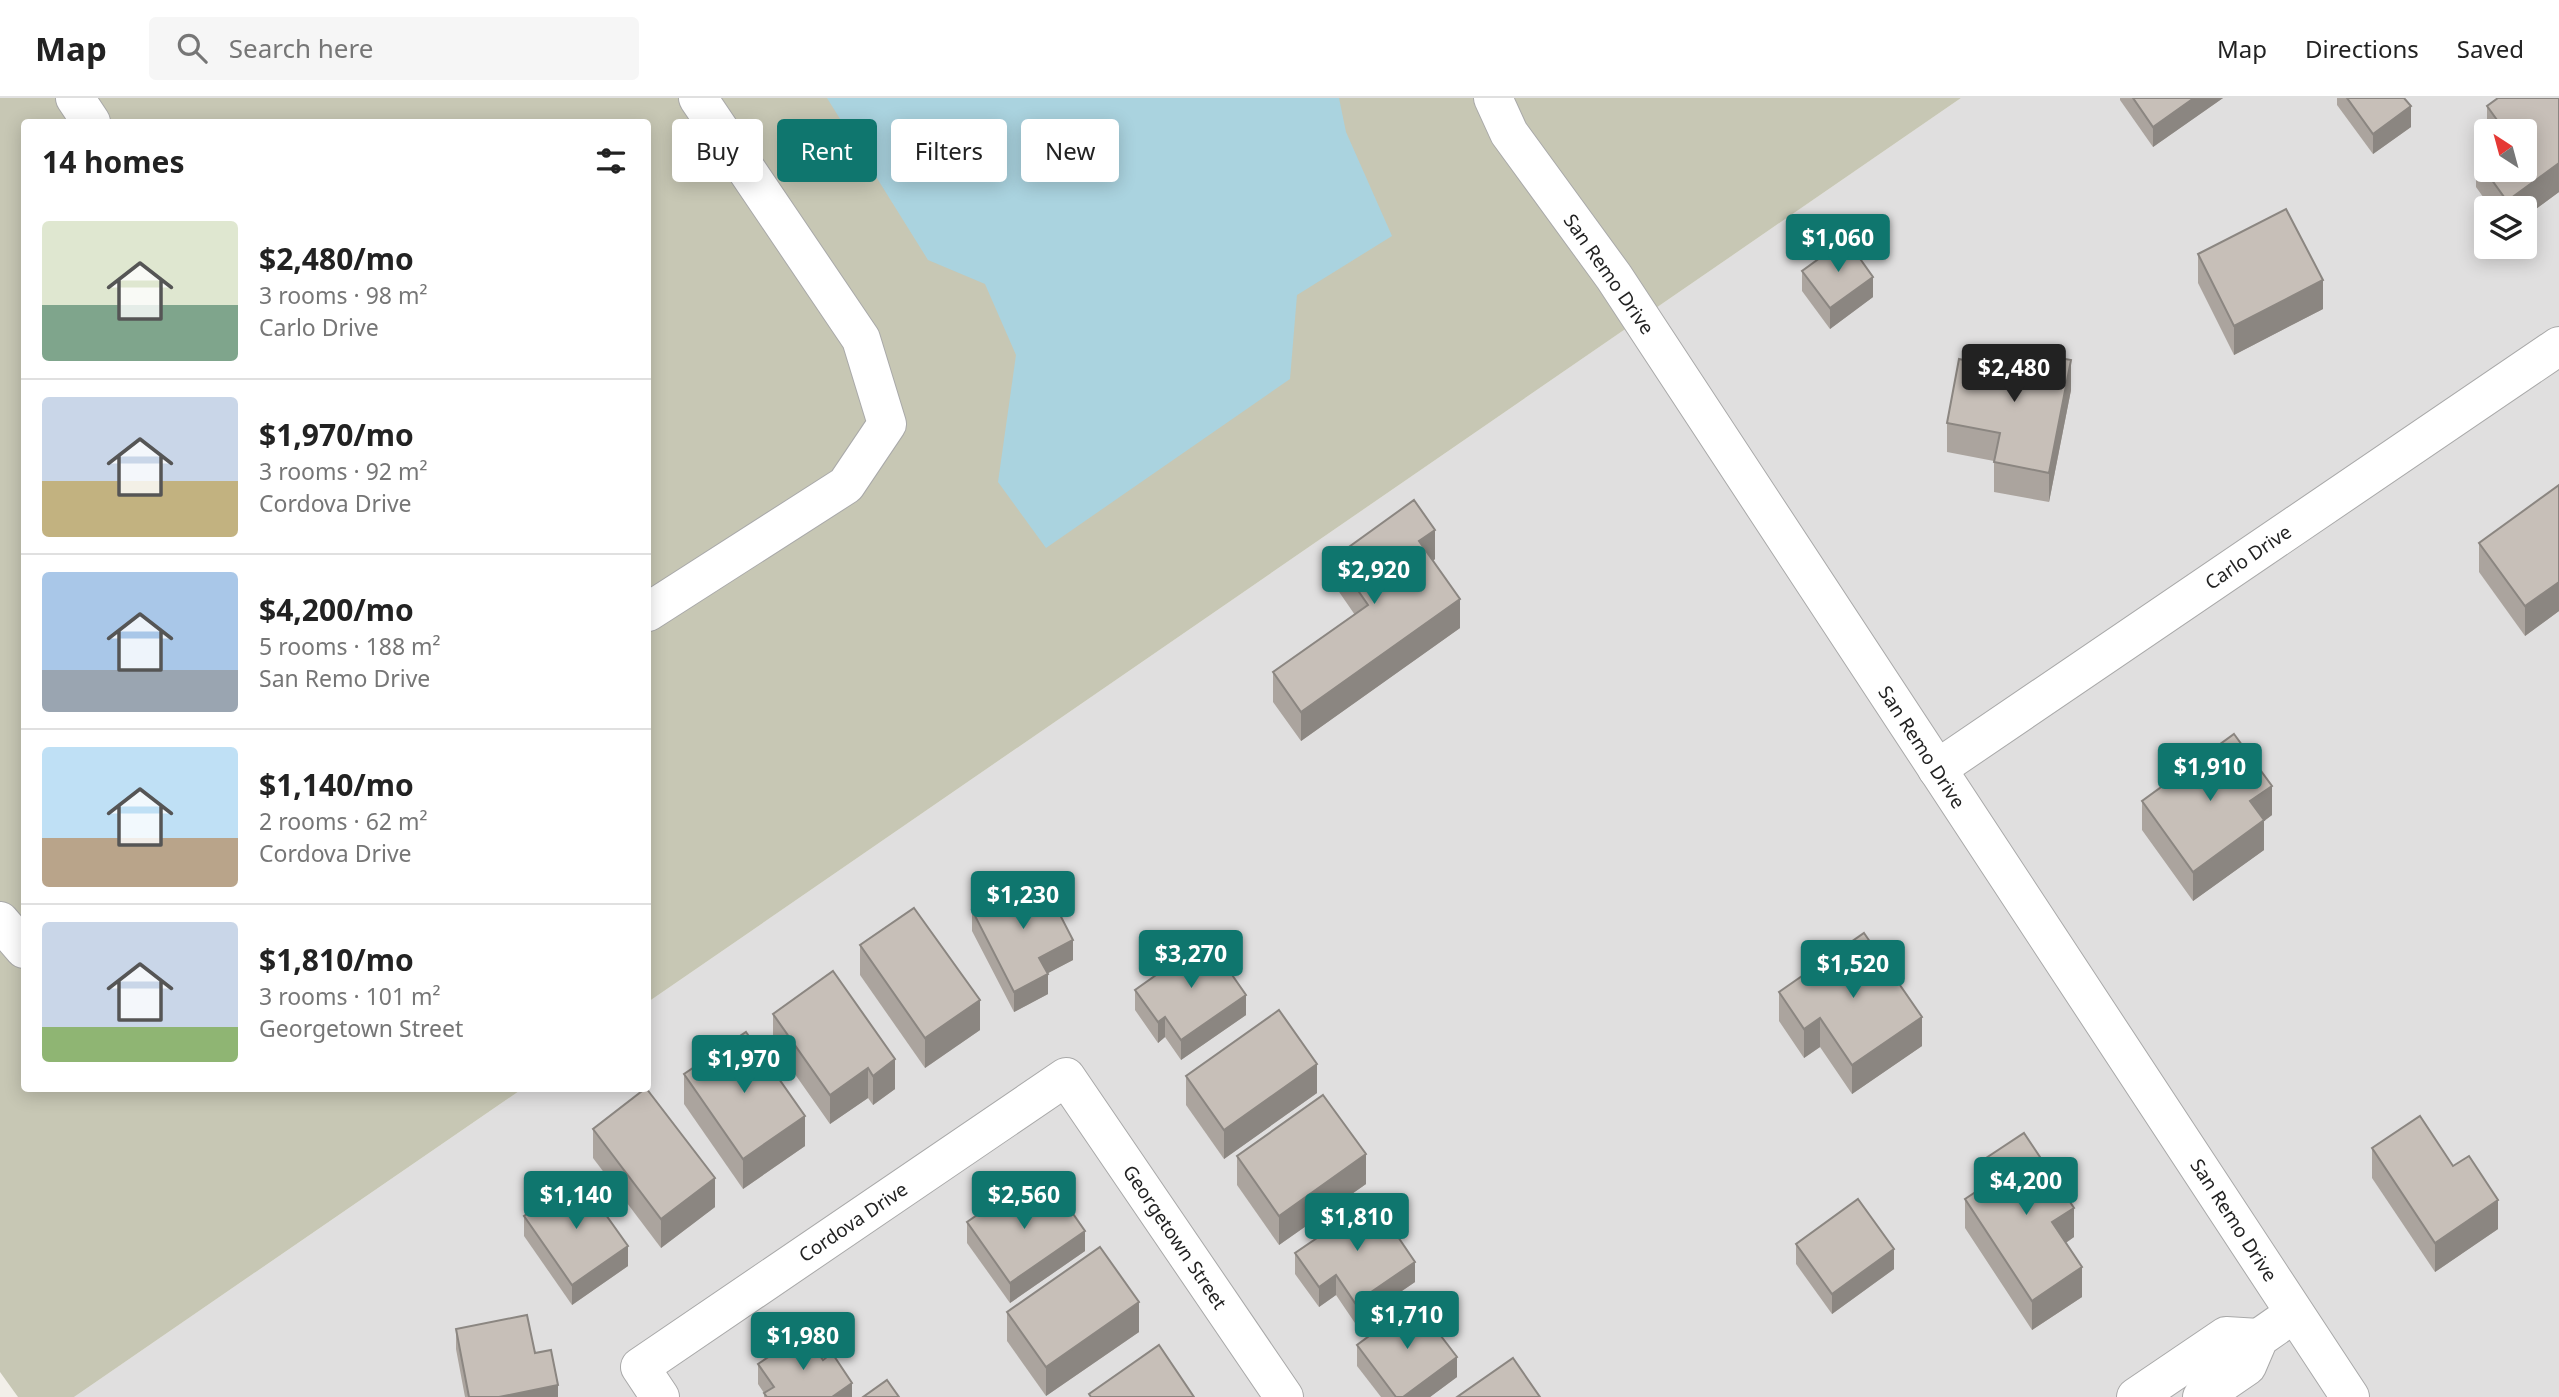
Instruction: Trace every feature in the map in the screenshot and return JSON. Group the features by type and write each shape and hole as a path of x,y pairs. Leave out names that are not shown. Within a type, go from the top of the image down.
{"street":[{"path":"75,98 89,119"},
{"path":"651,610 846,485 887,424 861,339 698,98"},
{"name":"San Remo Drive","path":"1493,98 1509,133 1614,277 2350,1397"},
{"name":"Carlo Drive","path":"1937,769 2559,346"},
{"path":"0,921 21,946"},
{"name":"Cordova Drive","path":"650,1382 1066,1077"},
{"name":"Georgetown Street","path":"1066,1077 1284,1397"},
{"path":"2202,1397 2247,1366 2259,1338 2295,1313"},
{"path":"2136,1397 2226,1336 2259,1338"}],"shaded area":[{"path":"0,98 1961,98 651,1000 651,119 21,119 21,1092 518,1092 74,1397 18,1397 0,1372"},
{"path":"1961,98 2559,98 2559,1397 74,1397 518,1092 651,1092 651,1000"}],"water":[{"path":"827,98 1339,98 1346,132 1392,236 1297,295 1290,379 1046,548 998,482 1016,355 985,284 928,260 877,178 877,119 840,119"}],"building":[{"path":"2133,98 2194,98 2153,127"},
{"path":"2347,98 2404,98 2411,106 2373,134"},
{"path":"2498,98 2559,98 2559,163 2538,178 2538,119 2496,119 2487,106"},
{"path":"2493,182 2533,182 2514,196 2503,196"},
{"path":"2286,209 2323,280 2234,326 2198,254"},
{"path":"1846,239 1873,277 1830,308 1802,271"},
{"path":"2000,347 2071,360 2049,473 1994,462 2000,433 1947,423 1959,359 1996,367"},
{"path":"2559,485 2559,582 2525,606 2479,543"},
{"path":"1414,500 1435,530 1419,541 1460,599 1301,712 1273,672 1368,605 1335,557"},
{"path":"2234,734 2272,786 2250,801 2264,820 2193,872 2142,801"},
{"path":"1040,876 1073,940 1039,958 1048,974 1014,992 972,910"},
{"path":"914,908 980,1000 925,1038 860,945"},
{"path":"1864,933 1922,1017 1852,1065 1820,1018 1804,1029 1779,992"},
{"path":"1207,939 1246,995 1181,1040 1165,1017 1158,1022 1135,990"},
{"path":"833,971 895,1059 873,1076 868,1068 830,1095 773,1014"},
{"path":"1279,1010 1317,1064 1224,1130 1186,1076"},
{"path":"746,1032 805,1116 743,1159 684,1074"},
{"path":"641,1092 649,1092 715,1178 661,1219 593,1129"},
{"path":"1323,1095 1366,1154 1279,1216 1237,1156"},
{"path":"2420,1116 2453,1166 2469,1156 2498,1200 2435,1243 2372,1148"},
{"path":"2024,1133 2074,1208 2052,1222 2082,1267 2032,1301 1965,1199 1995,1179 1983,1160"},
{"path":"579,1177 628,1246 572,1285 524,1216"},
{"path":"1025,1182 1044,1210 1062,1198 1085,1231 1010,1283 967,1222"},
{"path":"1858,1199 1894,1249 1832,1294 1796,1244"},
{"path":"1373,1200 1415,1262 1355,1303 1336,1275 1319,1287 1295,1253"},
{"path":"1100,1247 1139,1302 1046,1367 1007,1312"},
{"path":"1415,1302 1457,1357 1403,1397 1396,1397 1357,1345"},
{"path":"527,1315 535,1353 551,1350 558,1385 499,1397 469,1397 456,1329"},
{"path":"804,1333 823,1360 832,1353 852,1383 832,1397 767,1397 764,1393 774,1387 758,1364"},
{"path":"1159,1345 1194,1397 1091,1397 1089,1394"},
{"path":"1513,1358 1540,1397 1457,1397"},
{"path":"887,1380 899,1397 863,1397"}]}
